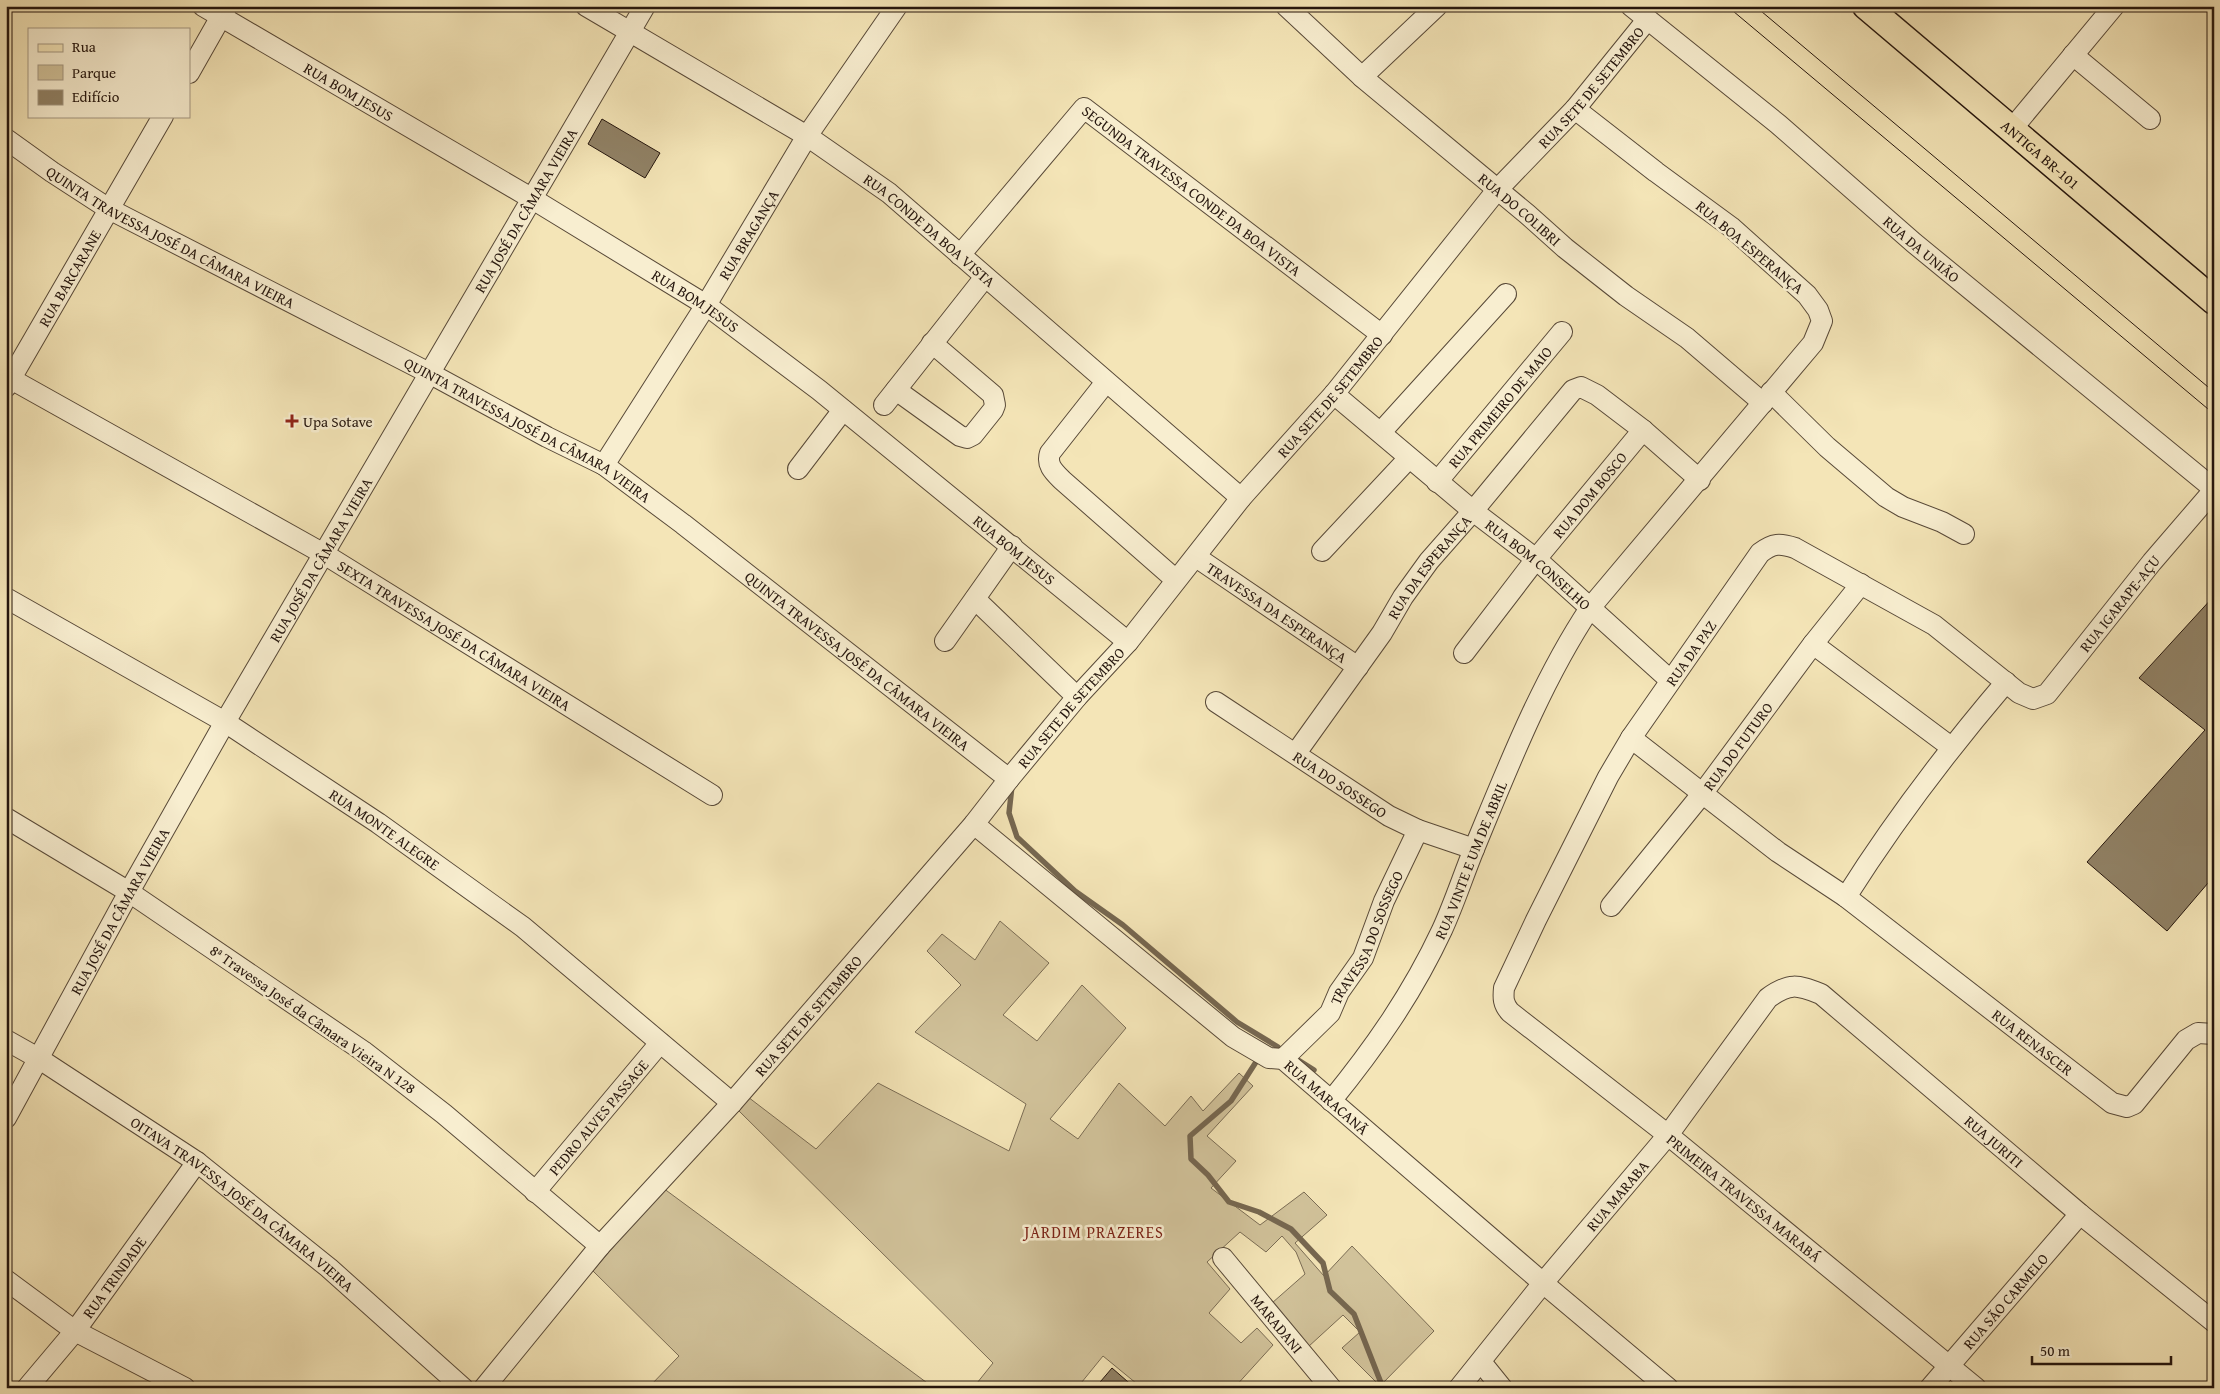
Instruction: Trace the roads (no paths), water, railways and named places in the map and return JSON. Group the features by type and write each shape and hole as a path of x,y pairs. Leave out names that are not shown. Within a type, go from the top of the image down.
{"main road":[{"name":"ANTIGA BR-101","path":"1866,6 2213,300"}],"street":[{"name":"RUA BOM JESUS","path":"204,6 224,12 706,305 843,410 1128,642"},
{"name":"RUA CONDE DA BOA VISTA","path":"586,6 807,136 889,194 1241,498"},
{"name":"RUA JOSÉ DA CÂMARA VIEIRA","path":"6,1118 128,892 225,722 645,6"},
{"name":"RUA BRAGANÇA","path":"604,465 706,305 807,136 897,6"},
{"name":"RUA DO COLIBRI","path":"1286,6 1362,77 1585,264 1767,397"},
{"path":"1362,77 1437,6"},
{"name":"RUA DA UNIÃO","path":"1630,6 1778,124 1914,243 2214,490"},
{"path":"2011,130 2114,6"},
{"path":"190,70 224,12"},
{"name":"RUA SETE DE SETEMBRO","path":"484,1388 600,1246 732,1103 974,824 1009,778 1077,697 1128,642 1241,498 1334,394 1497,190 1575,109 1647,20"},
{"path":"2073,55 2150,119"},
{"name":"SEGUNDA TRAVESSA CONDE DA BOA VISTA","path":"960,256 1084,108 1382,335"},
{"name":"RUA BOA ESPERANÇA","path":"1575,109 1731,227 1806,295 1818,310 1822,321 1813,342 1700,480"},
{"name":"RUA BARCARANE","path":"9,383 162,118"},
{"name":"QUINTA TRAVESSA JOSÉ DA CÂMARA VIEIRA","path":"6,139 109,209 604,465 683,524 1009,778"},
{"path":"884,406 985,277"},
{"path":"1381,432 1506,294"},
{"name":"RUA PRIMEIRO DE MAIO","path":"1437,482 1562,332"},
{"path":"896,390 960,436 967,438 973,435 993,410 995,400 993,395 932,343"},
{"path":"1106,382 1050,453 1048,460 1062,480 1176,580"},
{"name":"SEXTA TRAVESSA JOSÉ DA CÂMARA VIEIRA","path":"9,383 324,554 712,795"},
{"name":"RUA DA ESPERANÇA","path":"1296,753 1429,561 1573,390 1581,387 1587,389 1643,430"},
{"name":"RUA BOM CONSELHO","path":"1334,394 1381,432 1437,482 1536,559 1670,680"},
{"path":"1767,397 1886,497 1903,507 1942,522 1964,534"},
{"path":"798,469 843,410"},
{"path":"1590,608 1700,480 1643,430"},
{"name":"RUA DOM BOSCO","path":"1464,653 1536,559 1643,430"},
{"path":"1322,551 1409,458"},
{"name":"RUA IGARAPE-AÇU","path":"2012,688 2033,700 2047,694 2152,562 2214,490"},
{"name":"RUA DA PAZ","path":"1510,1012 1505,1006 1503,999 1504,988 1515,962 1608,777 1631,738 1670,680 1760,553 1770,546 1781,543 1795,548 1934,625 2012,688"},
{"path":"946,641 1012,546"},
{"name":"TRAVESSA DA ESPERANÇA","path":"1196,557 1358,666"},
{"name":"RUA DO FUTURO","path":"1611,906 1702,794 1813,644 1861,584"},
{"name":"RUA MONTE ALEGRE","path":"6,598 225,722 378,823 523,927 732,1103"},
{"path":"975,599 1077,697"},
{"name":"RUA VINTE E UM DE ABRIL","path":"1331,1101 1374,1048 1426,963 1443,929 1474,850 1544,689 1573,634 1590,608"},
{"path":"1813,644 1951,747"},
{"path":"1631,738 1778,852 1846,896 1881,842 1951,747 2012,688"},
{"name":"RUA DO SOSSEGO","path":"1216,702 1296,753 1362,800 1418,830 1474,850"},
{"name":"8ª Travessa José da Câmara Vieira N 128","path":"6,818 128,892 363,1051 444,1114 600,1246"},
{"name":"RUA MARACANÃ","path":"974,824 1233,1037 1269,1058 1283,1059 1668,1388"},
{"name":"TRAVESSA DO SOSSEGO","path":"1283,1059 1330,1013 1339,992 1363,958 1384,901 1418,830"},
{"name":"RUA RENASCER","path":"1846,896 2112,1103 2127,1107 2134,1104 2186,1040 2198,1033 2214,1034"},
{"name":"RUA JURITI","path":"1768,998 1782,988 1800,986 1821,994 2080,1214 2214,1322"},
{"name":"RUA MARABA","path":"1459,1388 1543,1283 1668,1136 1768,998"},
{"name":"PRIMEIRA TRAVESSA MARABÁ","path":"1510,1012 1668,1136 1950,1364 1976,1388"},
{"name":"OITAVA TRAVESSA JOSÉ DA CÂMARA VIEIRA","path":"6,1040 38,1058 197,1162 329,1268 463,1388"},
{"name":"PEDRO ALVES PASSAGE","path":"535,1192 660,1043"},
{"name":"RUA TRINDADE","path":"27,1388 75,1331 197,1162"},
{"name":"RUA SÃO CARMELO","path":"1930,1388 2080,1214"},
{"name":"MARADANI","path":"1223,1258 1331,1388"},
{"path":"6,1280 75,1331 185,1388"},
{"path":"1481,1362 1502,1388"}],"waterway":[{"path":"1012,786 1009,813 1017,837 1075,891 1123,925 1237,1022 1278,1047"},
{"path":"1295,1058 1314,1070"},
{"path":"1261,1059 1256,1062 1231,1101 1190,1136 1191,1159 1208,1175 1229,1202 1259,1212 1291,1229 1323,1263 1330,1291 1354,1314 1383,1388"}],"tram line":[{"path":"1727,6 2214,414"},
{"path":"1755,6 2214,392"}],"place":[{"name":"Upa Sotave","path":"292,421"}],"district":[{"name":"JARDIM PRAZERES","path":"1094,1232"}]}
